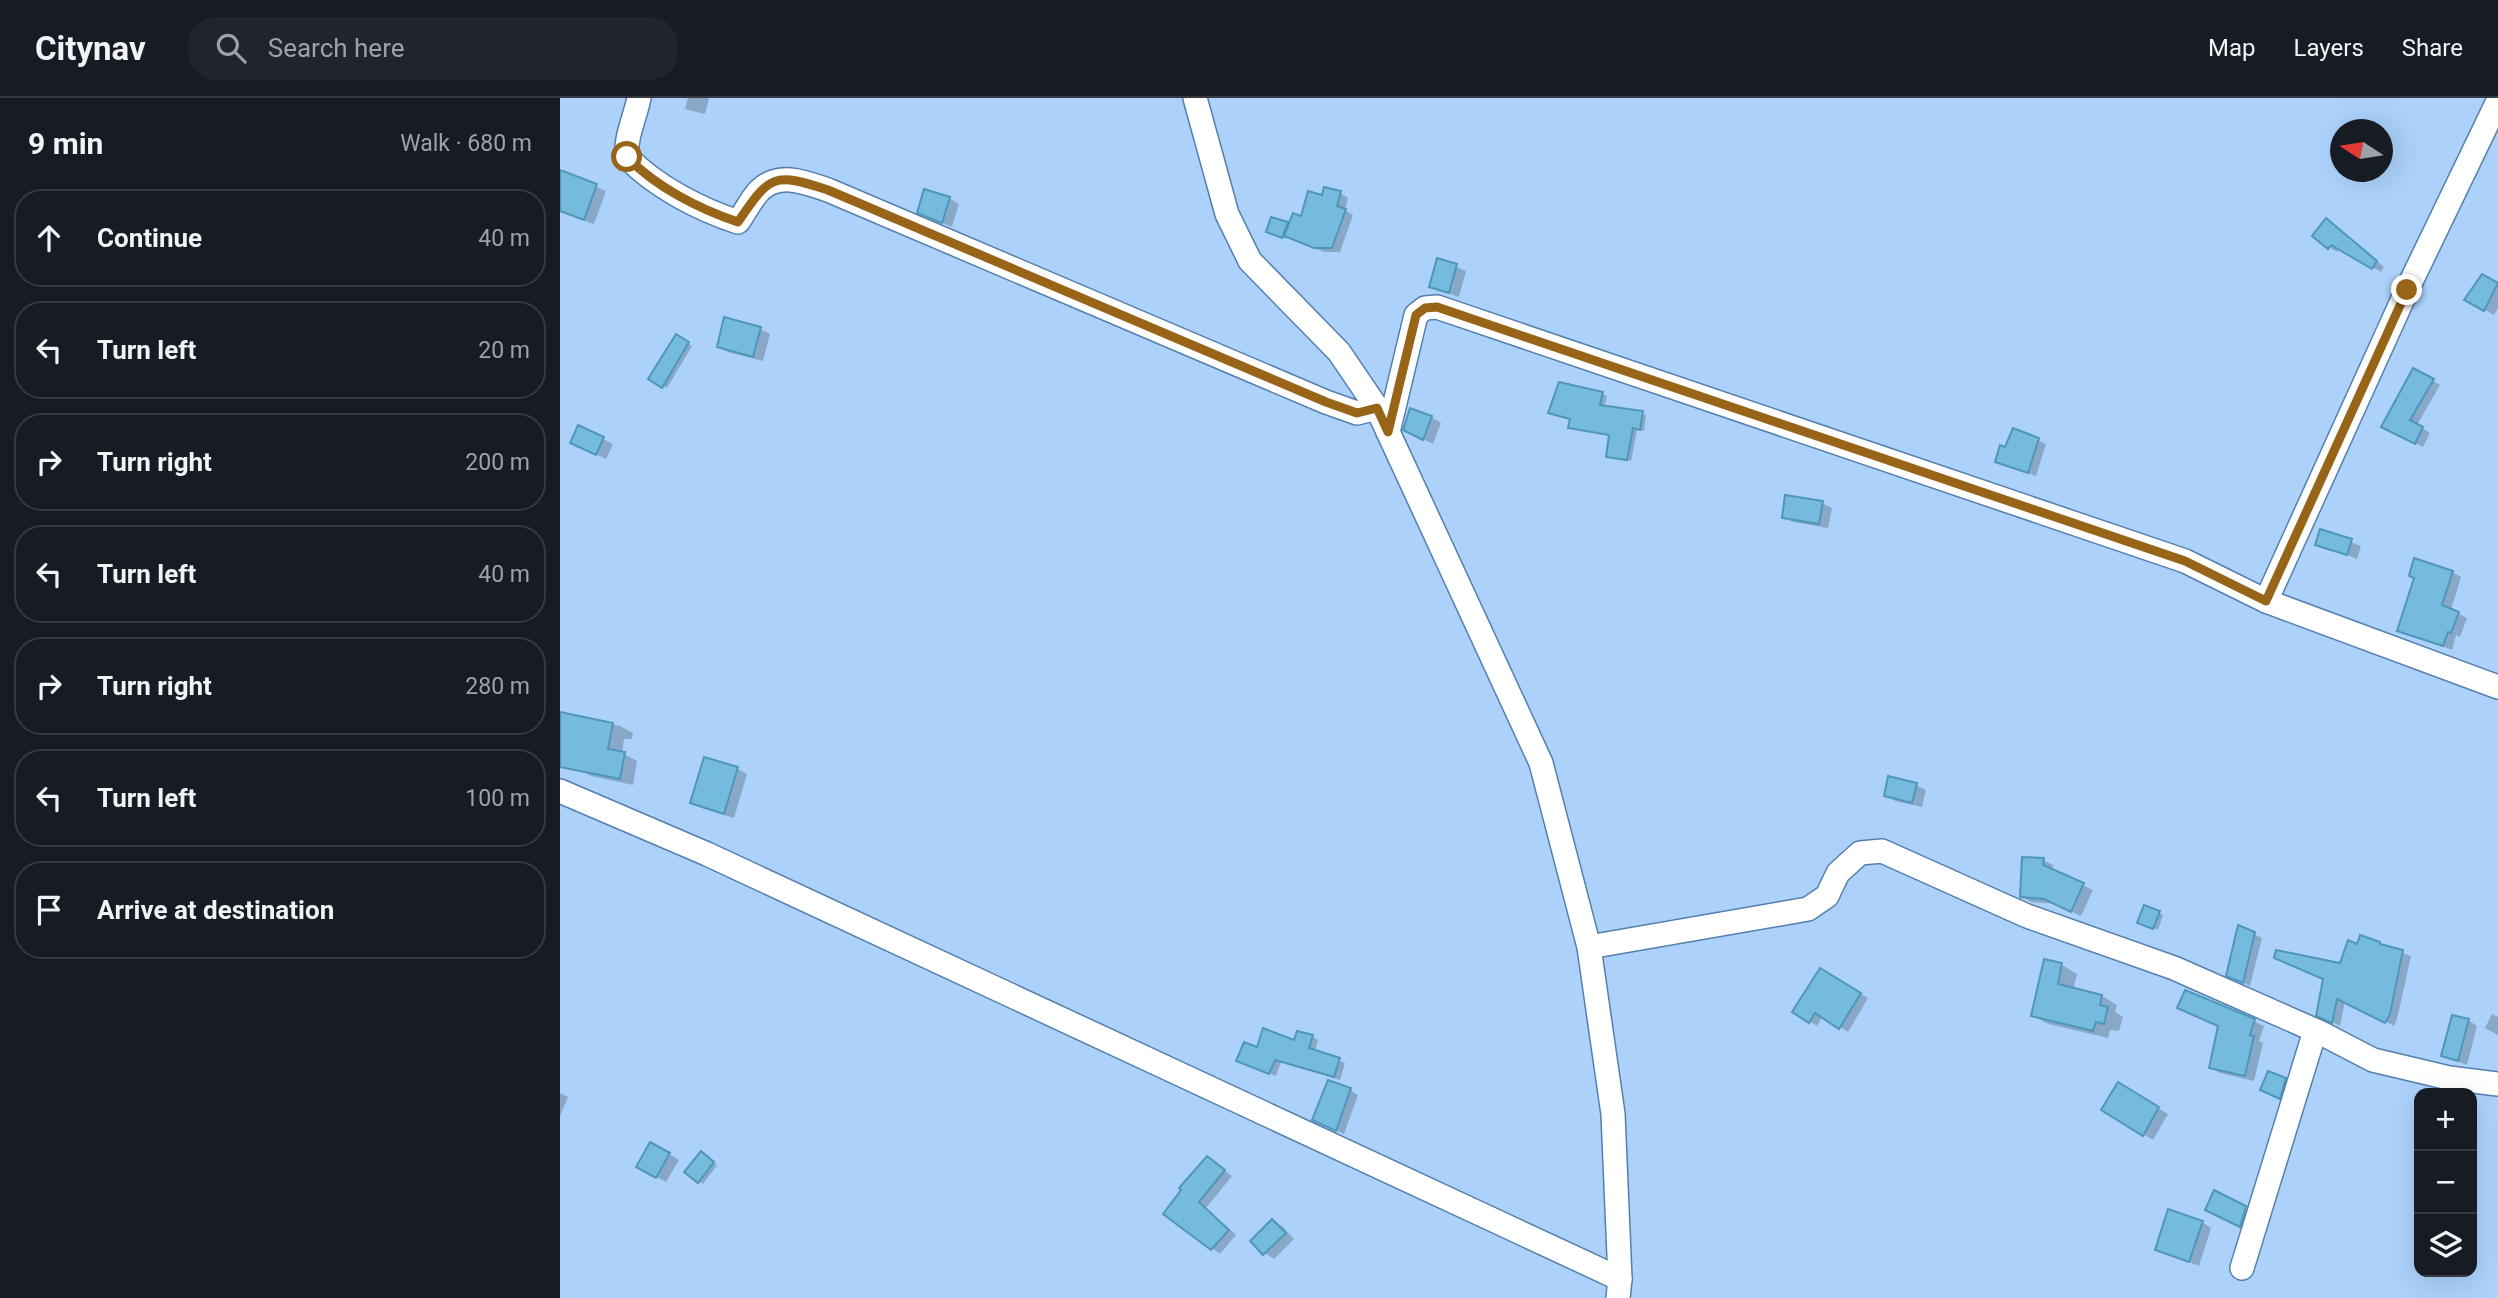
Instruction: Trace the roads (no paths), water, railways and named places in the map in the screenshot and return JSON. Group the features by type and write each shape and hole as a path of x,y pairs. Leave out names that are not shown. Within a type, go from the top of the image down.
{"street":[{"path":"639,98 626,142 627,157 643,174 714,214 738,222 761,189 779,180 797,180 828,190 1326,402 1357,413 1377,408"},
{"path":"560,791 707,854 1619,1288 1613,1114 1589,947 1541,763 1377,408 1339,352 1250,261 1227,214 1195,98"},
{"path":"2266,601 2407,290 2498,101"},
{"path":"1388,432 1416,315 1425,308 1437,307 2185,561 2266,601 2498,687"},
{"path":"1589,947 1808,909 1827,895 1838,873 1860,853 1882,851 2027,916 2174,968 2373,1060 2449,1078 2498,1084"},
{"path":"2242,1268 2315,1031"}]}
